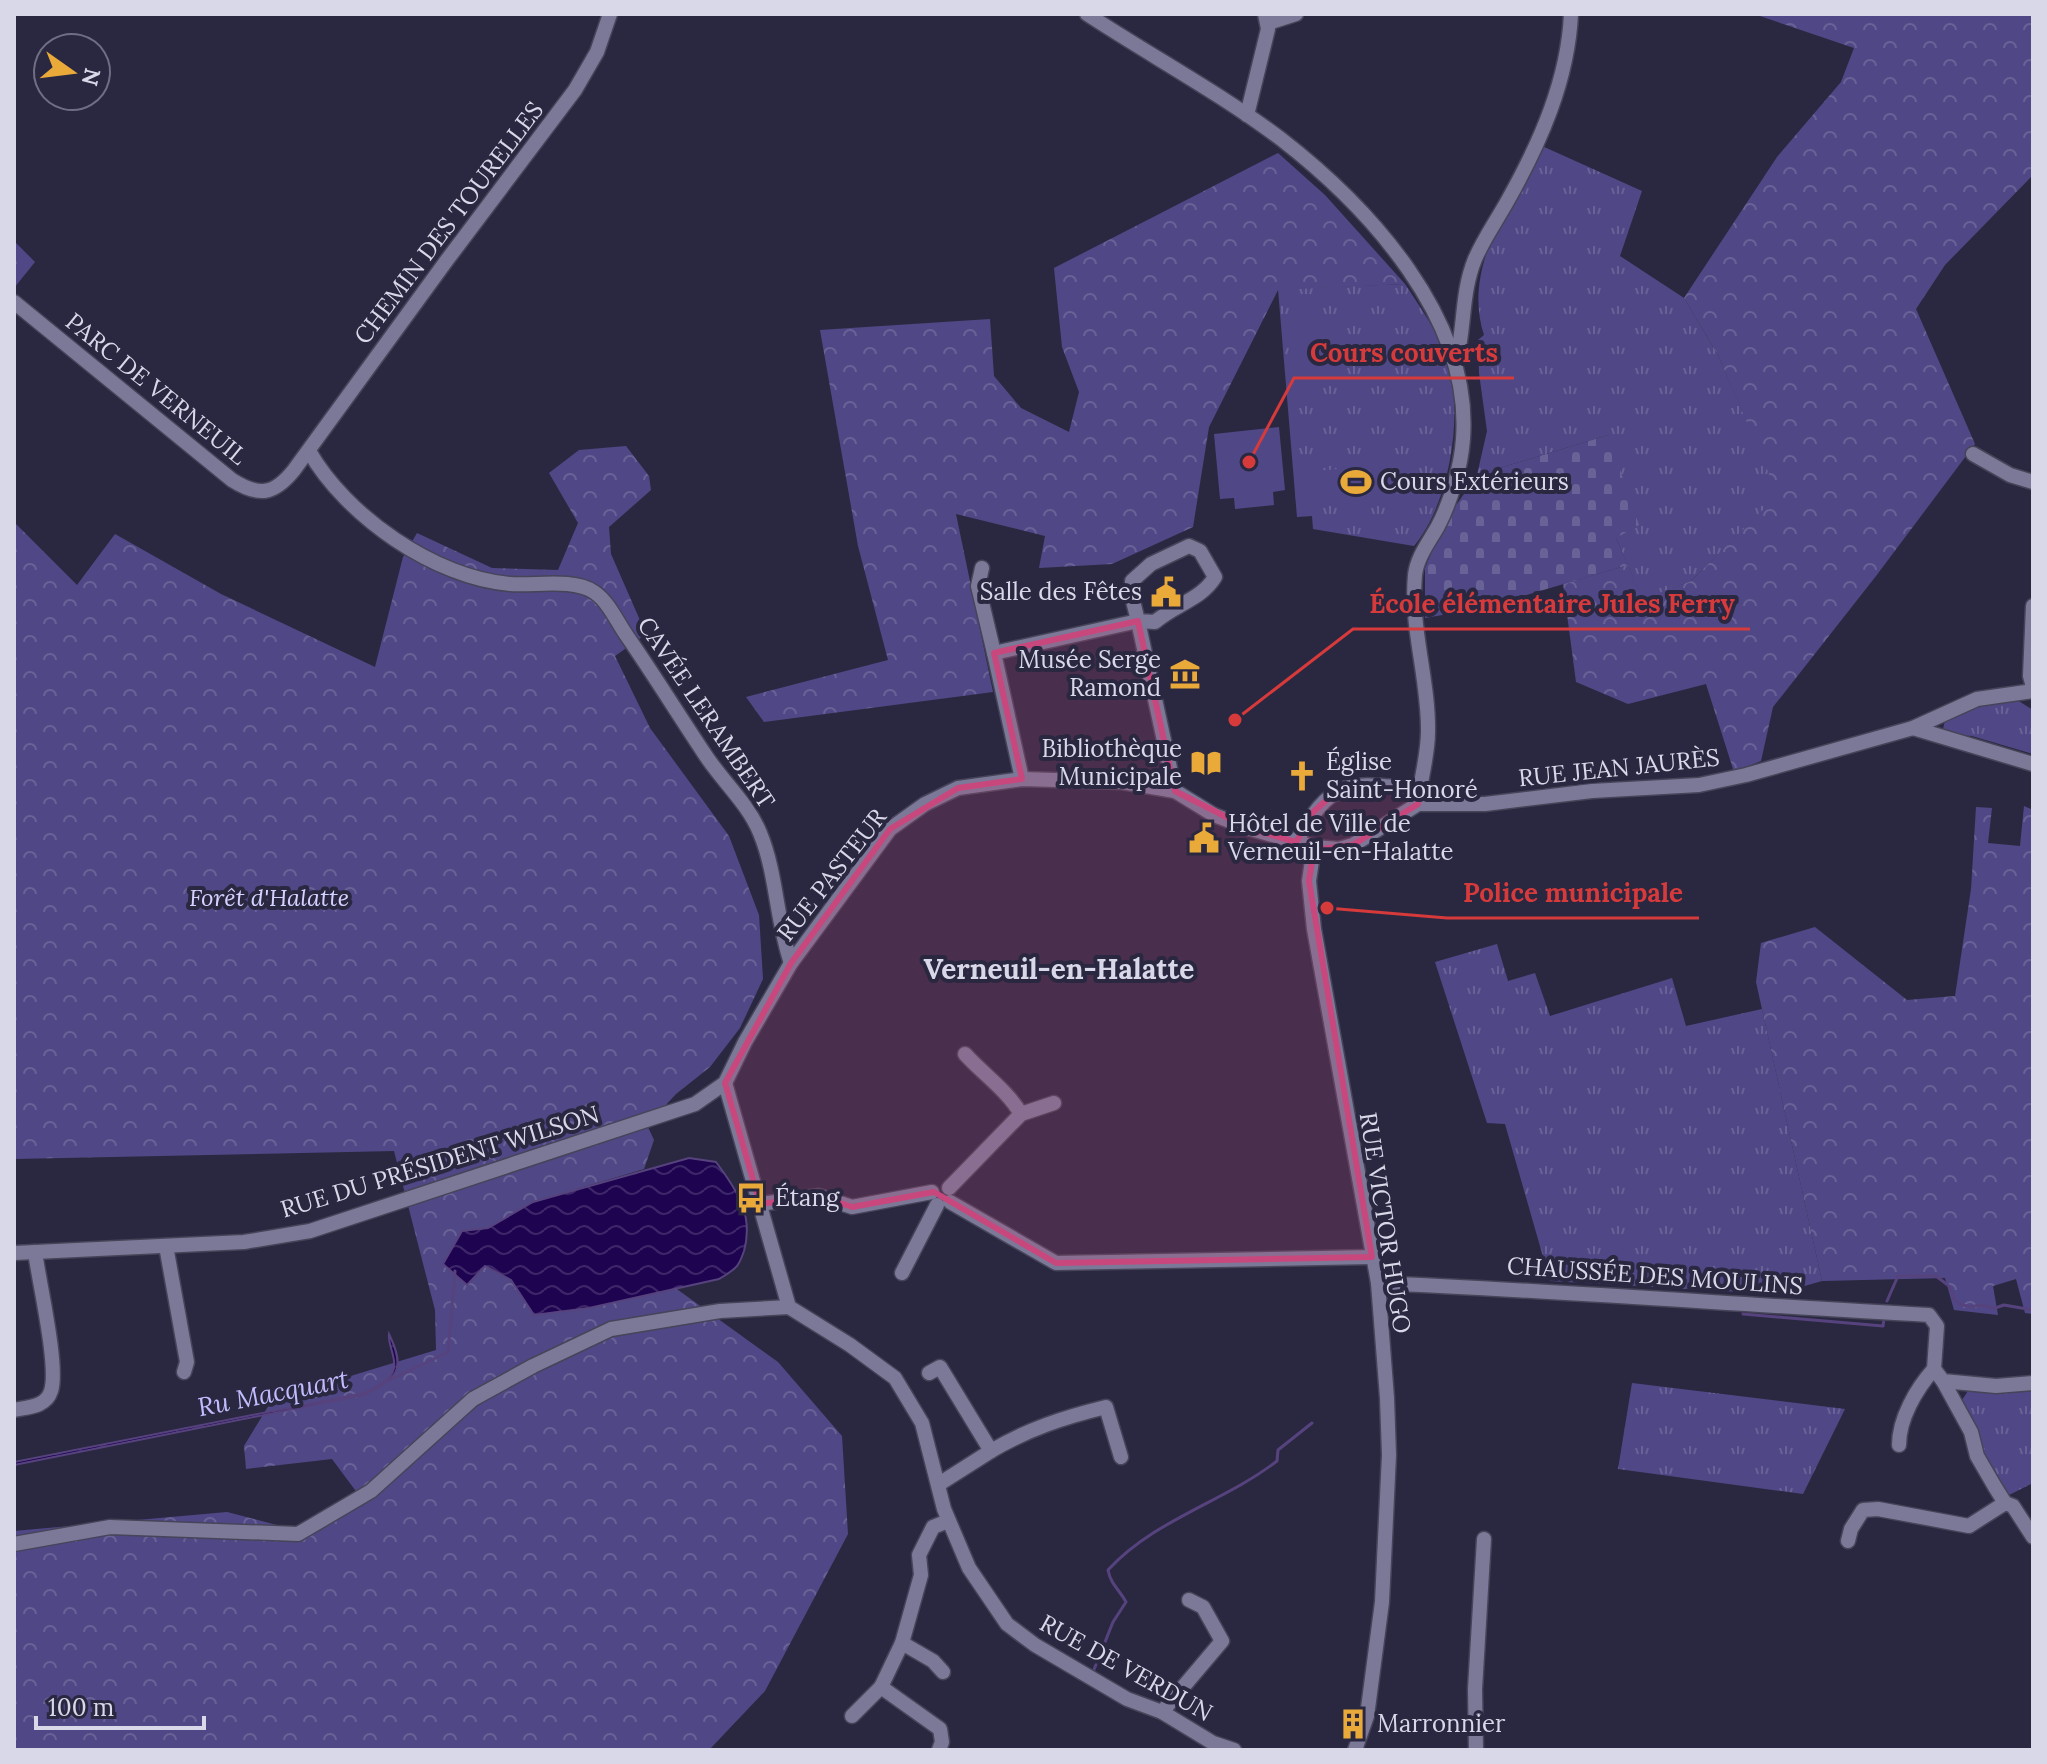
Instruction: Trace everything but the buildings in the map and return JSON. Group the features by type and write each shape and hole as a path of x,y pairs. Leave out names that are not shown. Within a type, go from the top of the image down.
{"street":[{"name":"CHEMIN DES TOURELLES","path":"309,451 575,90 597,52 610,14"},
{"path":"1087,14 1247,115 1322,175 1381,236 1436,315 1456,363 1464,426 1461,454 1444,512 1422,552 1415,573 1416,622 1424,671 1428,734 1418,797 1353,845 1339,849 1314,847"},
{"path":"1247,115 1266,18 1296,14"},
{"path":"1456,363 1464,298 1471,270 1484,239 1541,137 1565,62 1571,14"},
{"name":"PARC DE VERNEUIL","path":"14,302 241,485 271,491 283,484 309,451"},
{"name":"CAVÉE LERAMBERT","path":"309,451 336,489 365,516 406,546 450,570 507,584 564,585 591,590 606,605 654,673 705,755 760,831 771,868 782,936 791,963"},
{"path":"1973,454 2010,475 2033,482"},
{"path":"994,653 1138,621 1155,622 1169,610 1208,590 1215,577 1200,551 1189,546 1151,564 1132,581 1132,597 1138,621 1175,791"},
{"path":"982,568 978,586 1022,779"},
{"path":"2033,606 2030,676 2033,689"},
{"name":"RUE JEAN JAURÈS","path":"1296,842 1312,813 1341,787 1369,785 1418,797 1483,804 1592,791 1699,785 1746,775 1913,728 1977,699 2033,689"},
{"path":"1913,728 2033,764"},
{"name":"RUE PASTEUR","path":"725,1083 791,963 869,855 890,829 908,814 958,788 1022,779 1099,780 1175,791 1214,815 1314,847"},
{"name":"RUE VICTOR HUGO","path":"1314,847 1309,881 1314,929 1378,1283 1388,1441 1382,1602 1367,1716 1355,1750"},
{"path":"965,1054 987,1078 1011,1097 1021,1114"},
{"path":"17,1546 110,1527 298,1534 371,1491 473,1399 598,1335 611,1329 720,1311 789,1307 725,1083"},
{"name":"RUE DU PRÉSIDENT WILSON","path":"14,1253 244,1242 310,1231 695,1104 725,1083"},
{"path":"902,1273 942,1197 1021,1114 1054,1103"},
{"path":"760,1204 819,1196 852,1207 942,1197 1056,1263 1372,1257"},
{"path":"166,1246 187,1362 184,1372"},
{"path":"14,1410 40,1405 51,1393 53,1368 35,1252"},
{"name":"CHAUSSÉE DES MOULINS","path":"1378,1283 1929,1315 1937,1326 1938,1375"},
{"name":"RUE DE VERDUN","path":"789,1307 895,1378 922,1423 948,1521 969,1568 1007,1624 1035,1645 1127,1699 1162,1712 1230,1750"},
{"path":"929,1373 940,1367 991,1451"},
{"path":"1938,1375 1971,1432 1977,1456 2005,1503 2013,1506 2033,1537"},
{"path":"1899,1445 1899,1430 1923,1381 1938,1375 1996,1386 2033,1383"},
{"path":"939,1484 1017,1435 1060,1418 1106,1407 1121,1457"},
{"path":"1848,1541 1851,1529 1863,1510 1878,1509 1969,1526 2005,1503"},
{"path":"852,1716 881,1687 902,1643 921,1575 919,1555 933,1527 948,1521"},
{"path":"1476,1750 1475,1689 1484,1539"},
{"path":"1162,1712 1222,1641 1203,1607 1189,1600"},
{"path":"902,1643 933,1661 943,1672"},
{"path":"881,1687 940,1729 942,1742 939,1750"}],"highlighted area":[{"path":"1138,621 1175,791 1248,828 1296,842 1312,813 1341,787 1419,789 1418,804 1353,845 1314,850 1309,881 1372,1257 1056,1263 934,1192 852,1207 819,1196 760,1204 725,1083 791,963 890,829 958,788 1022,779 994,653"}],"green space":[{"path":"1754,14 2033,14 2033,175 1945,265 1916,309 1975,444 1773,707 1761,761 1734,772 1706,684 1628,704 1576,682 1563,584 1628,565 1643,599 1691,581 1778,495 1718,355 1684,298 1777,157 1841,82 1854,48"},
{"path":"1542,146 1642,191 1620,256 1684,298 1718,355 1779,495 1691,581 1643,600 1616,538 1608,435 1477,475 1487,431 1479,373 1478,340 1484,335 1479,310 1479,285 1493,236"},
{"path":"1278,153 1325,195 1405,284 1278,290 1209,427 1193,527 1112,564 1039,568 1045,536 956,514 993,692 764,722 746,697 888,660 858,546 820,330 990,319 994,376 1021,408 1069,432 1079,392 1062,347 1054,268"},
{"path":"14,241 35,262 14,288"},
{"path":"1405,284 1442,345 1452,377 1454,401 1451,454 1445,480 1427,527 1414,546 1313,529 1312,516 1297,517 1278,289"},
{"path":"1318,317 1323,380 1295,383 1290,319"},
{"path":"1279,427 1285,490 1273,492 1274,505 1235,509 1234,498 1220,499 1214,434"},
{"path":"1608,435 1639,525 1616,538 1628,565 1482,608 1425,618 1425,568 1450,507 1457,504 1477,475"},
{"name":"Forêt d'Halatte","path":"626,446 649,476 651,490 609,527 611,554 646,634 615,656 650,728 729,836 759,915 763,979 740,1028 710,1067 676,1094 647,1125 654,1140 644,1169 533,1202 488,1228 462,1231 485,1266 511,1280 534,1315 589,1308 674,1287 778,1362 842,1436 848,1534 765,1691 709,1750 14,1750 14,1531 227,1512 311,1534 358,1494 332,1459 246,1469 244,1446 272,1400 436,1350 435,1310 394,1151 14,1159 14,522 77,585 115,534 221,594 375,667 403,557 417,533 492,568 558,570 578,523 549,473 579,450"},
{"name":"Cours Extérieurs","path":"1415,462 1417,492 1296,502 1294,473"},
{"path":"2017,700 2033,710 2033,754 1972,736 1942,734 1945,720 1976,704"},
{"path":"2024,806 2033,810 2033,1314 2025,1313 2016,1279 1993,1286 1998,1315 1954,1310 1945,1278 1822,1281 1756,982 1761,943 1815,927 1907,1000 1955,996 1971,889 1976,807 1992,808 1988,843 2020,846"},
{"path":"1497,944 1508,981 1535,973 1550,1016 1672,978 1686,1026 1762,1009 1822,1281 1776,1294 1550,1281 1505,1124 1487,1123 1435,962"},
{"path":"1632,1383 1845,1409 1803,1494 1618,1469"},
{"path":"1968,1391 2033,1391 2033,1483 2007,1496 1980,1452 1979,1436 1960,1403"}],"water":[{"path":"689,1158 716,1162 737,1193 745,1214 747,1238 742,1258 735,1268 719,1279 589,1308 534,1315 511,1280 485,1266 467,1285 443,1264 462,1231 488,1228 533,1202"},
{"path":"389,1334 397,1357 395,1372 384,1384 364,1395 14,1465 14,1462 364,1393 385,1381 392,1373 394,1361"}],"waterway":[{"name":"Ru Macquart","path":"388,1381 448,1352 455,1271"},
{"name":"Ru Macquart","path":"1887,1301 1898,1276 1936,1276 1949,1286 1959,1304 1995,1308 2004,1305 2033,1310"},
{"name":"Ru Macquart","path":"1743,1314 1883,1326 1884,1319"},
{"name":"Ru Macquart","path":"1093,1672 1113,1622 1126,1602 1108,1570 1147,1537 1277,1461 1278,1450 1312,1423"}],"place":[{"name":"Cours couverts","path":"1249,462"},
{"name":"Cours Extérieurs","path":"1356,482"},
{"name":"Salle des Fêtes","path":"1166,592"},
{"name":"Musée Serge Ramond","path":"1185,674"},
{"name":"École élémentaire Jules Ferry","path":"1235,720"},
{"name":"Bibliothèque Municipale","path":"1206,763"},
{"name":"Église Saint-Honoré","path":"1302,776"},
{"name":"Hôtel de Ville de Verneuil-en-Halatte","path":"1204,838"},
{"name":"Police municipale","path":"1327,908"},
{"name":"Étang","path":"751,1198"},
{"name":"Marronnier","path":"1353,1724"}],"district":[{"name":"Verneuil-en-Halatte","path":"1059,969"}]}
